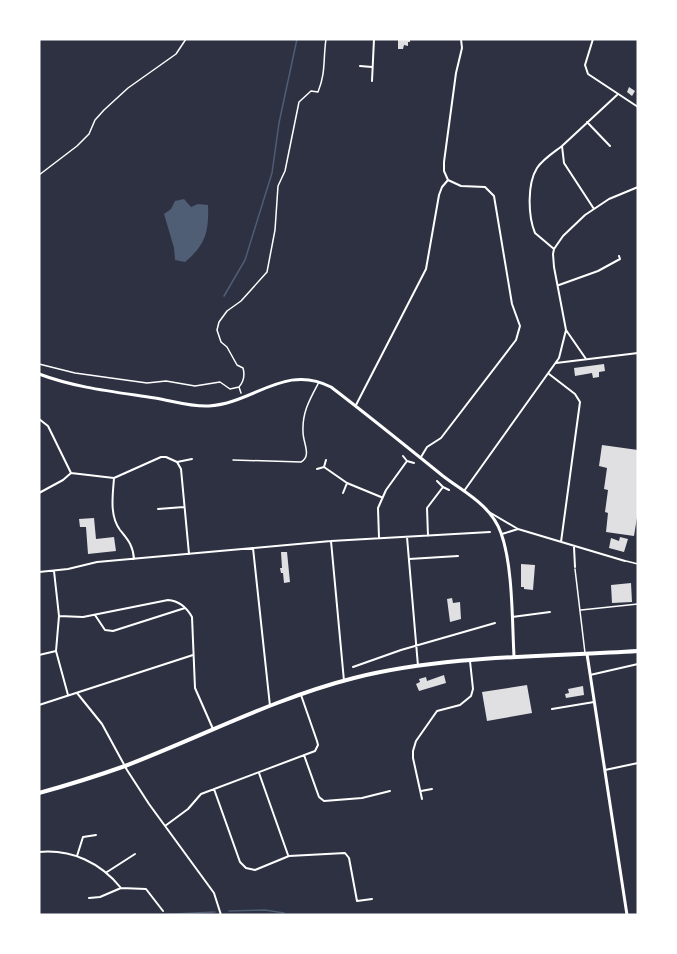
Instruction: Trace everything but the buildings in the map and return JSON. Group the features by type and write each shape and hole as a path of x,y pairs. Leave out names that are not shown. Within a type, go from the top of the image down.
{"main road":[{"path":"39,793 124,766 270,706 344,681 418,666 638,651"}],"street":[{"path":"372,81 374,39"},
{"path":"421,457 428,447 441,438 516,340 520,331 512,304 494,196 485,187 459,186 448,180 444,171 456,73 462,48 461,39"},
{"path":"593,39 585,69 592,78 638,107"},
{"path":"360,66 372,67"},
{"path":"554,249 535,233 530,193 536,169 617,95"},
{"path":"587,122 610,146"},
{"path":"562,146 564,163 594,209"},
{"path":"355,405 425,271 439,195 448,180"},
{"path":"464,491 556,363 566,330 554,249 570,228 594,209 609,199 638,187"},
{"path":"559,285 598,271 620,259 619,256"},
{"path":"566,330 586,359"},
{"path":"556,363 638,353"},
{"path":"39,374 55,380 103,390 193,405 219,405 298,379 319,381 341,394 489,512 518,529 638,564"},
{"path":"548,374 575,394 580,402 561,542"},
{"path":"233,460 301,462 306,460 303,416 319,381"},
{"path":"39,419 48,426 71,473"},
{"path":"403,456 414,464"},
{"path":"39,493 71,473 114,478 160,457 177,462 192,459"},
{"path":"324,467 326,460"},
{"path":"380,538 378,508 382,497 407,461"},
{"path":"177,462 181,469 189,554"},
{"path":"324,467 347,483 382,497"},
{"path":"317,469 324,467"},
{"path":"114,478 112,505 116,522 130,541 134,559"},
{"path":"437,481 449,490"},
{"path":"343,493 347,483"},
{"path":"428,536 427,508 443,487"},
{"path":"158,509 184,507"},
{"path":"489,512 502,534 507,557 514,658"},
{"path":"502,534 518,529"},
{"path":"39,572 54,571 97,561 331,541 490,532"},
{"path":"407,537 418,666"},
{"path":"331,541 341,669 344,681"},
{"path":"574,546 586,654 627,915"},
{"path":"253,548 270,706"},
{"path":"409,559 458,556"},
{"path":"54,571 59,616 56,651 69,696"},
{"path":"59,616 75,618 168,600 185,608 192,617 195,688 213,729"},
{"path":"580,610 638,604"},
{"path":"95,615 105,630 110,632 185,608"},
{"path":"512,617 550,612"},
{"path":"353,667 416,645 495,623"},
{"path":"39,655 56,651"},
{"path":"39,705 194,655"},
{"path":"422,799 413,758 414,746 437,711 460,705 471,696 473,689 471,661"},
{"path":"590,675 638,664"},
{"path":"77,693 102,724 124,766 214,893 219,902 221,915"},
{"path":"165,826 188,809 199,795 315,751 318,745 301,695"},
{"path":"552,709 594,702"},
{"path":"304,756 319,797 324,801 362,798 390,791"},
{"path":"605,770 638,763"},
{"path":"259,772 289,856"},
{"path":"214,789 242,865 255,870 289,856 345,853 349,858 357,901 372,899"},
{"path":"421,791 432,789"},
{"path":"77,856 83,837 96,835"},
{"path":"39,852 57,851 77,856 107,872 121,888"},
{"path":"107,872 135,854"},
{"path":"89,898 100,897 121,888 146,889 164,910"},
{"path":"156,910 160,906"}],"path":[{"path":"39,175 78,146 104,110 128,88 176,54 186,39"},
{"path":"242,397 239,387 245,374 243,368 237,365 227,347 221,342 217,330 227,310 241,301 267,272 275,230 279,186 285,171 299,102 311,91 318,92 324,78 326,39"},
{"path":"39,364 75,373 136,382 166,381 195,386 220,382 230,389 239,387"}],"water":[{"path":"184,199 191,207 198,204 208,205 205,237 198,250 185,262 175,260 174,248 164,214 171,209 175,201"}],"waterway":[{"path":"224,296 245,260 272,173 279,123 297,39"},
{"path":"229,911 265,910 284,913"},
{"path":"152,915 215,912"}]}
